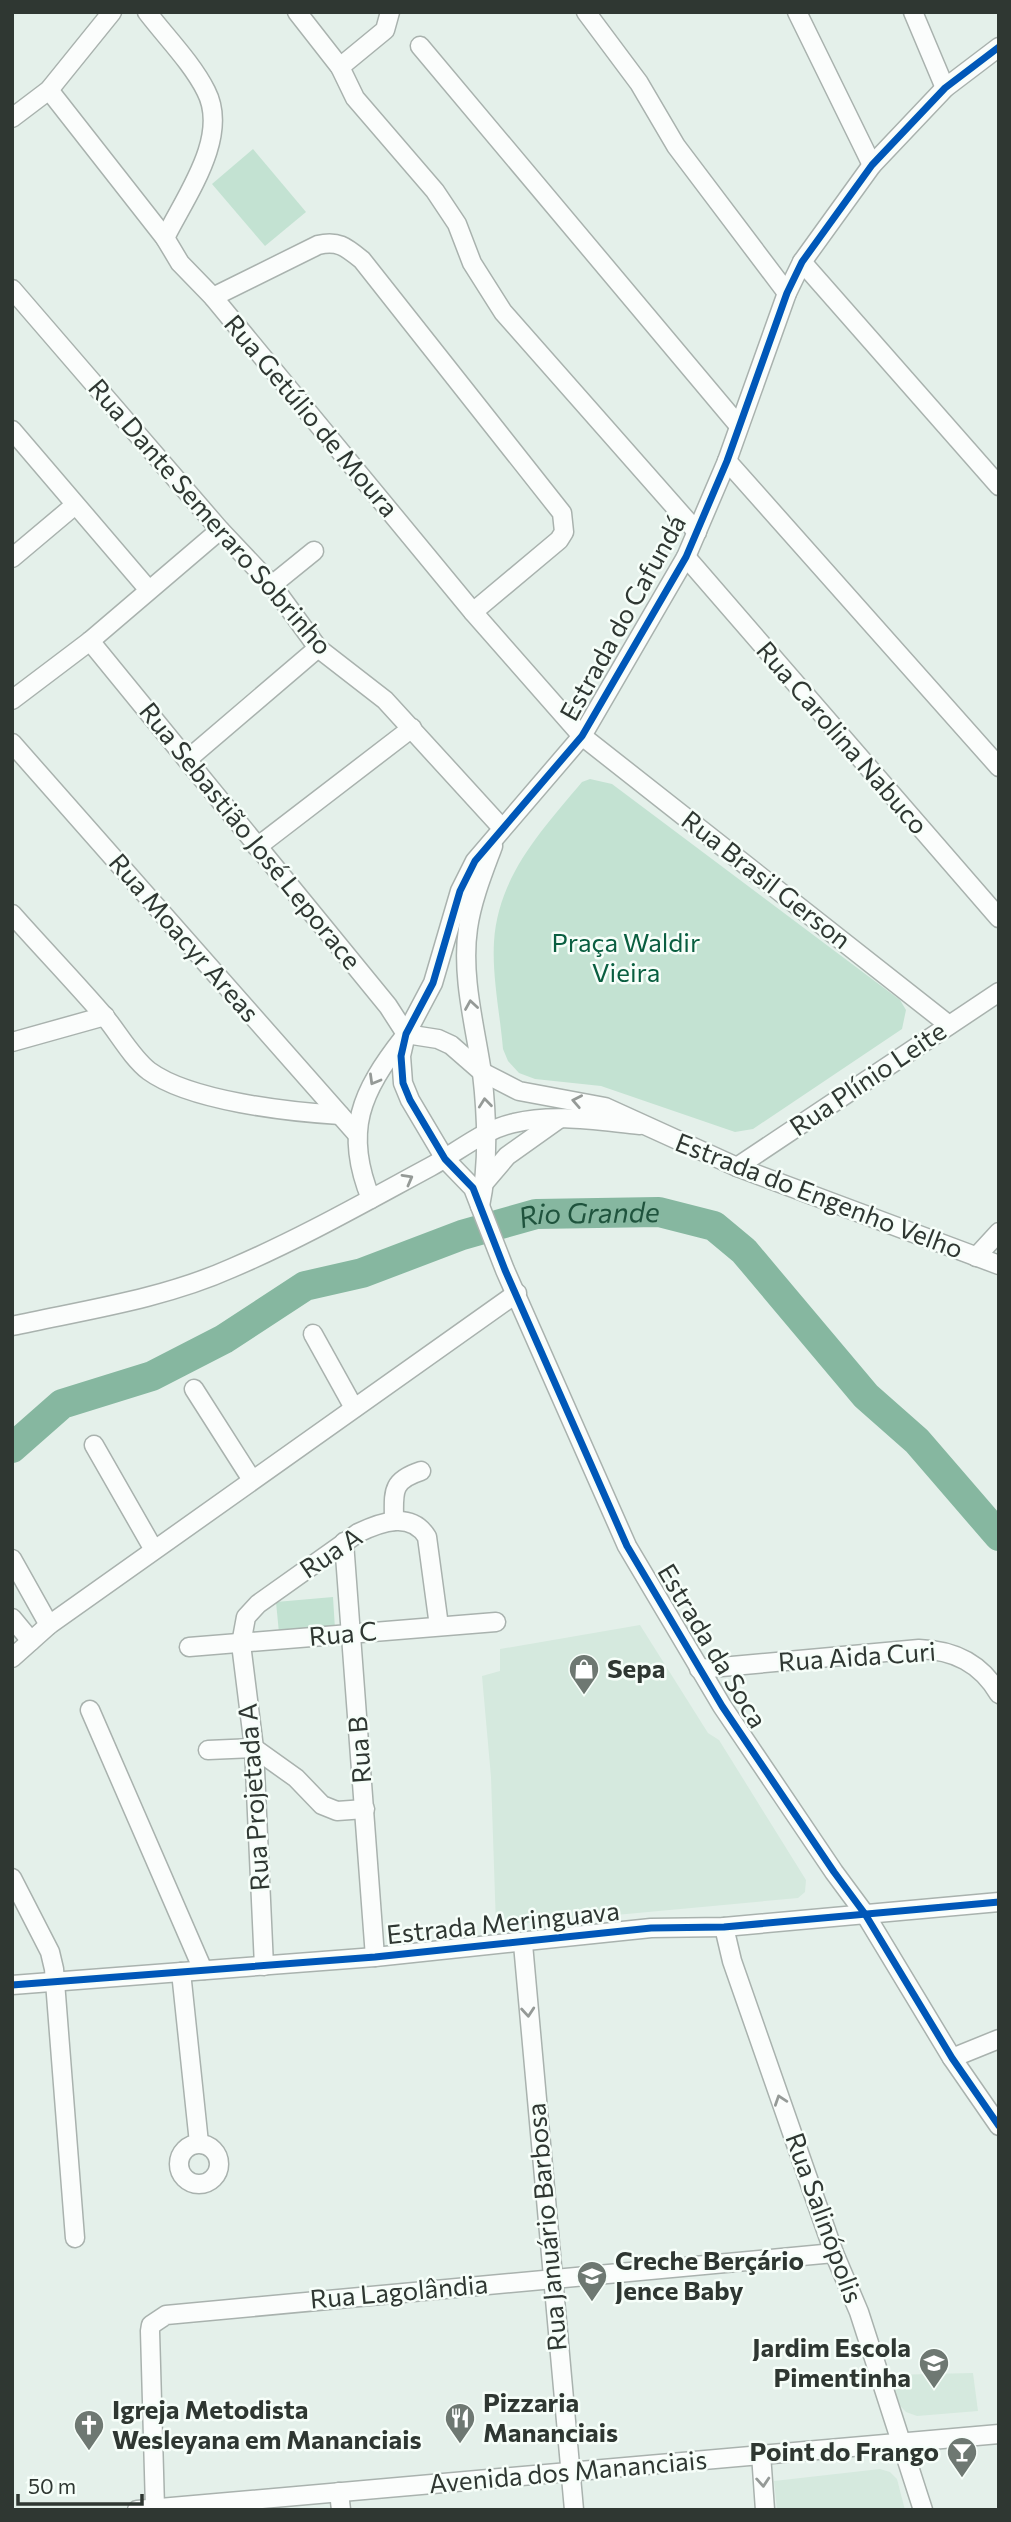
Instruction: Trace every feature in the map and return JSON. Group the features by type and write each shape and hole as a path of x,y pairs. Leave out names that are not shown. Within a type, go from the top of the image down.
{"street":[{"path":"12,118 49,90 112,12"},
{"path":"147,12 205,88 213,120 208,149 165,237"},
{"path":"297,12 340,67 355,98 442,202 457,224 472,263 503,312 697,532"},
{"path":"340,67 385,30 390,12"},
{"path":"586,12 639,83 676,146 787,293"},
{"path":"797,12 872,165"},
{"path":"913,12 945,88"},
{"path":"420,46 738,426"},
{"name":"Estrada do Cafundá","path":"445,1158 410,1100 403,1083 401,1056 406,1034 433,983 460,891 475,861 582,736 686,557 727,461 787,293 802,262 872,165 945,88 999,47"},
{"name":"Rua Getúlio de Moura","path":"49,90 165,237 185,269 213,298 474,612 582,736"},
{"path":"213,298 318,245 331,242 344,245 362,260 562,513 564,532 559,540 474,612"},
{"path":"802,262 999,486"},
{"name":"Rua Dante Semeraro Sobrinho","path":"12,289 220,530 272,585 318,648 385,700 412,728 499,832"},
{"path":"12,430 148,589"},
{"path":"727,461 999,767"},
{"path":"12,558 75,505"},
{"path":"12,701 90,641 220,530"},
{"path":"272,585 314,551"},
{"name":"Rua Carolina Nabuco","path":"686,557 999,918"},
{"name":"Rua Sebastião José Leporace","path":"90,641 388,1006 406,1034"},
{"path":"188,759 318,648"},
{"path":"257,847 412,728"},
{"name":"Rua Brasil Gerson","path":"582,736 949,1025"},
{"name":"Rua Moacyr Areas","path":"14,749 356,1133"},
{"name":"Estrada do Cafundá","path":"484,1133 486,1113 468,982 467,929 475,896 499,832"},
{"path":"12,914 105,1016 147,1070 168,1082 215,1097 301,1113 340,1115"},
{"name":"Rua Plínio Leite","path":"737,1167 999,992"},
{"path":"12,1042 105,1016"},
{"path":"371,1199 356,1150 360,1109 370,1086 406,1034"},
{"name":"Estrada do Engenho Velho","path":"406,1034 438,1039 452,1045 482,1072 519,1091 605,1107 737,1167 999,1265"},
{"path":"485,1182 507,1156 560,1118"},
{"name":"Estrada do Engenho Velho","path":"12,1326 142,1298 230,1269 371,1199 484,1133 517,1122 560,1118 640,1125"},
{"path":"483,1213 484,1133"},
{"name":"Estrada da Soca","path":"445,1158 473,1188 505,1270 627,1546 699,1669 770,1779 865,1914 952,2058 999,2126"},
{"path":"976,1256 999,1232"},
{"path":"12,1658 49,1625 517,1293"},
{"path":"313,1334 354,1408"},
{"path":"194,1389 253,1480"},
{"path":"94,1445 154,1550"},
{"path":"394,1521 396,1486 399,1480 421,1471"},
{"name":"Rua A","path":"242,1636 252,1609 344,1542 371,1526 394,1521 410,1521 421,1528 427,1537 439,1626"},
{"name":"Rua B","path":"344,1542 375,1957"},
{"path":"12,1559 49,1625"},
{"path":"12,1618 31,1641"},
{"name":"Rua C","path":"189,1647 242,1636 352,1633 496,1622"},
{"name":"Rua Projetada A","path":"242,1636 254,1748 264,1966"},
{"name":"Rua Aida Curi","path":"699,1669 919,1649 944,1650 966,1659 982,1671 999,1694"},
{"path":"90,1710 203,1970"},
{"path":"208,1750 254,1748 296,1778 322,1805 337,1811 365,1810"},
{"path":"12,1878 50,1952 75,2238"},
{"name":"Estrada Meringuava","path":"12,1986 523,1944 651,1928 724,1927 999,1902"},
{"name":"Rua Salinópolis","path":"724,1927 732,1961 834,2253 859,2312 922,2510"},
{"name":"Rua Januário Barbosa","path":"523,1944 574,2510"},
{"path":"181,1972 199,2143"},
{"path":"952,2058 999,2039"},
{"name":"Rua Lagolândia","path":"159,2509 150,2331 157,2319 184,2311 834,2253"},
{"name":"Avenida dos Mananciais","path":"159,2509 340,2501 571,2473 999,2434"},
{"path":"761,2454 765,2510"}],"shaded area":[{"path":"640,1625 708,1733 719,1740 806,1880 805,1892 798,1898 496,1926 491,1777 482,1676 500,1671 500,1649"},
{"name":"Jardim Escola Pimentinha","path":"973,2373 978,2411 917,2416 906,2412 899,2405 888,2375"},
{"path":"880,2469 890,2472 897,2479 905,2510 777,2510 774,2481"}],"green space":[{"path":"253,149 306,212 265,246 212,184"},
{"name":"Praça Waldir Vieira","path":"590,779 612,784 900,1000 906,1010 902,1029 753,1129 735,1132 601,1086 535,1079 519,1073 508,1061 503,1049 494,968 497,918 513,875 524,855 582,782"},
{"path":"333,1597 335,1629 279,1633 276,1602"}],"waterway":[{"name":"Rio Grande","path":"12,1448 62,1404 152,1376 224,1339 305,1286 362,1273 462,1235 536,1214 659,1212 714,1226 744,1251 866,1396 917,1441 999,1536"}],"cycle path":[{"path":"999,47 945,88 872,165 802,262 787,293 727,461 686,557 582,736 475,861 460,891 433,983 406,1034 401,1056 403,1083 410,1100 445,1159 473,1188 505,1270 627,1546 722,1706 865,1914 952,2058 999,2126"},
{"path":"12,1985 375,1957 651,1928 724,1927 999,1902"}],"place":[{"name":"Sepa","path":"584,1696"},
{"name":"Creche Berçário Jence Baby","path":"592,2303"},
{"name":"Jardim Escola Pimentinha","path":"934,2390"},
{"name":"Pizzaria Mananciais","path":"460,2445"},
{"name":"Igreja Metodista Wesleyana em Mananciais","path":"89,2452"},
{"name":"Point do Frango","path":"962,2479"}]}
